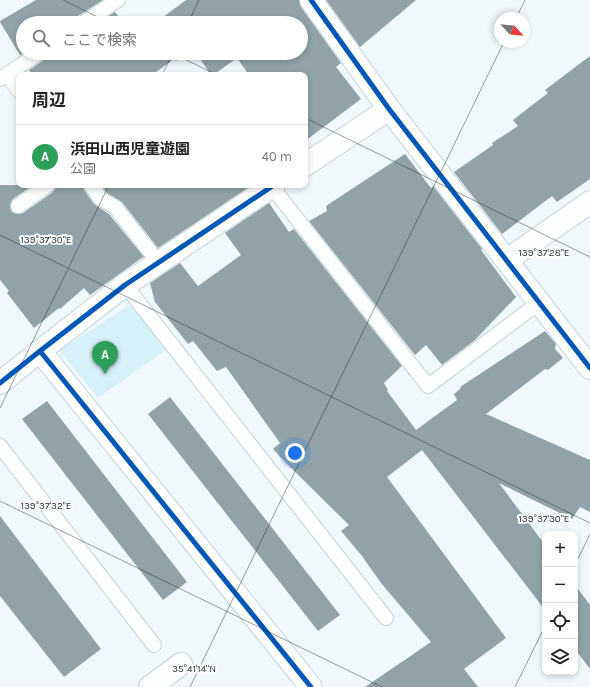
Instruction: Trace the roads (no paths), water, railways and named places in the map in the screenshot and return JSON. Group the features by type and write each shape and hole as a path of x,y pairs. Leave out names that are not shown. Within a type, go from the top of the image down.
{"street":[{"path":"311,0 389,109 590,368"},
{"path":"308,162 389,109"},
{"path":"0,383 125,285 270,188"},
{"path":"506,260 590,202"},
{"path":"40,351 310,687"},
{"path":"150,687 181,664"}],"lane":[{"path":"94,16 118,0"},
{"path":"16,88 3,77 28,60"},
{"path":"18,206 44,188"},
{"path":"93,188 101,199 115,206 159,263"},
{"path":"275,188 428,386 540,302"},
{"path":"125,285 386,618"},
{"path":"0,446 154,646"}],"place":[{"name":"浜田山西児童遊園","path":"105,374"}]}
